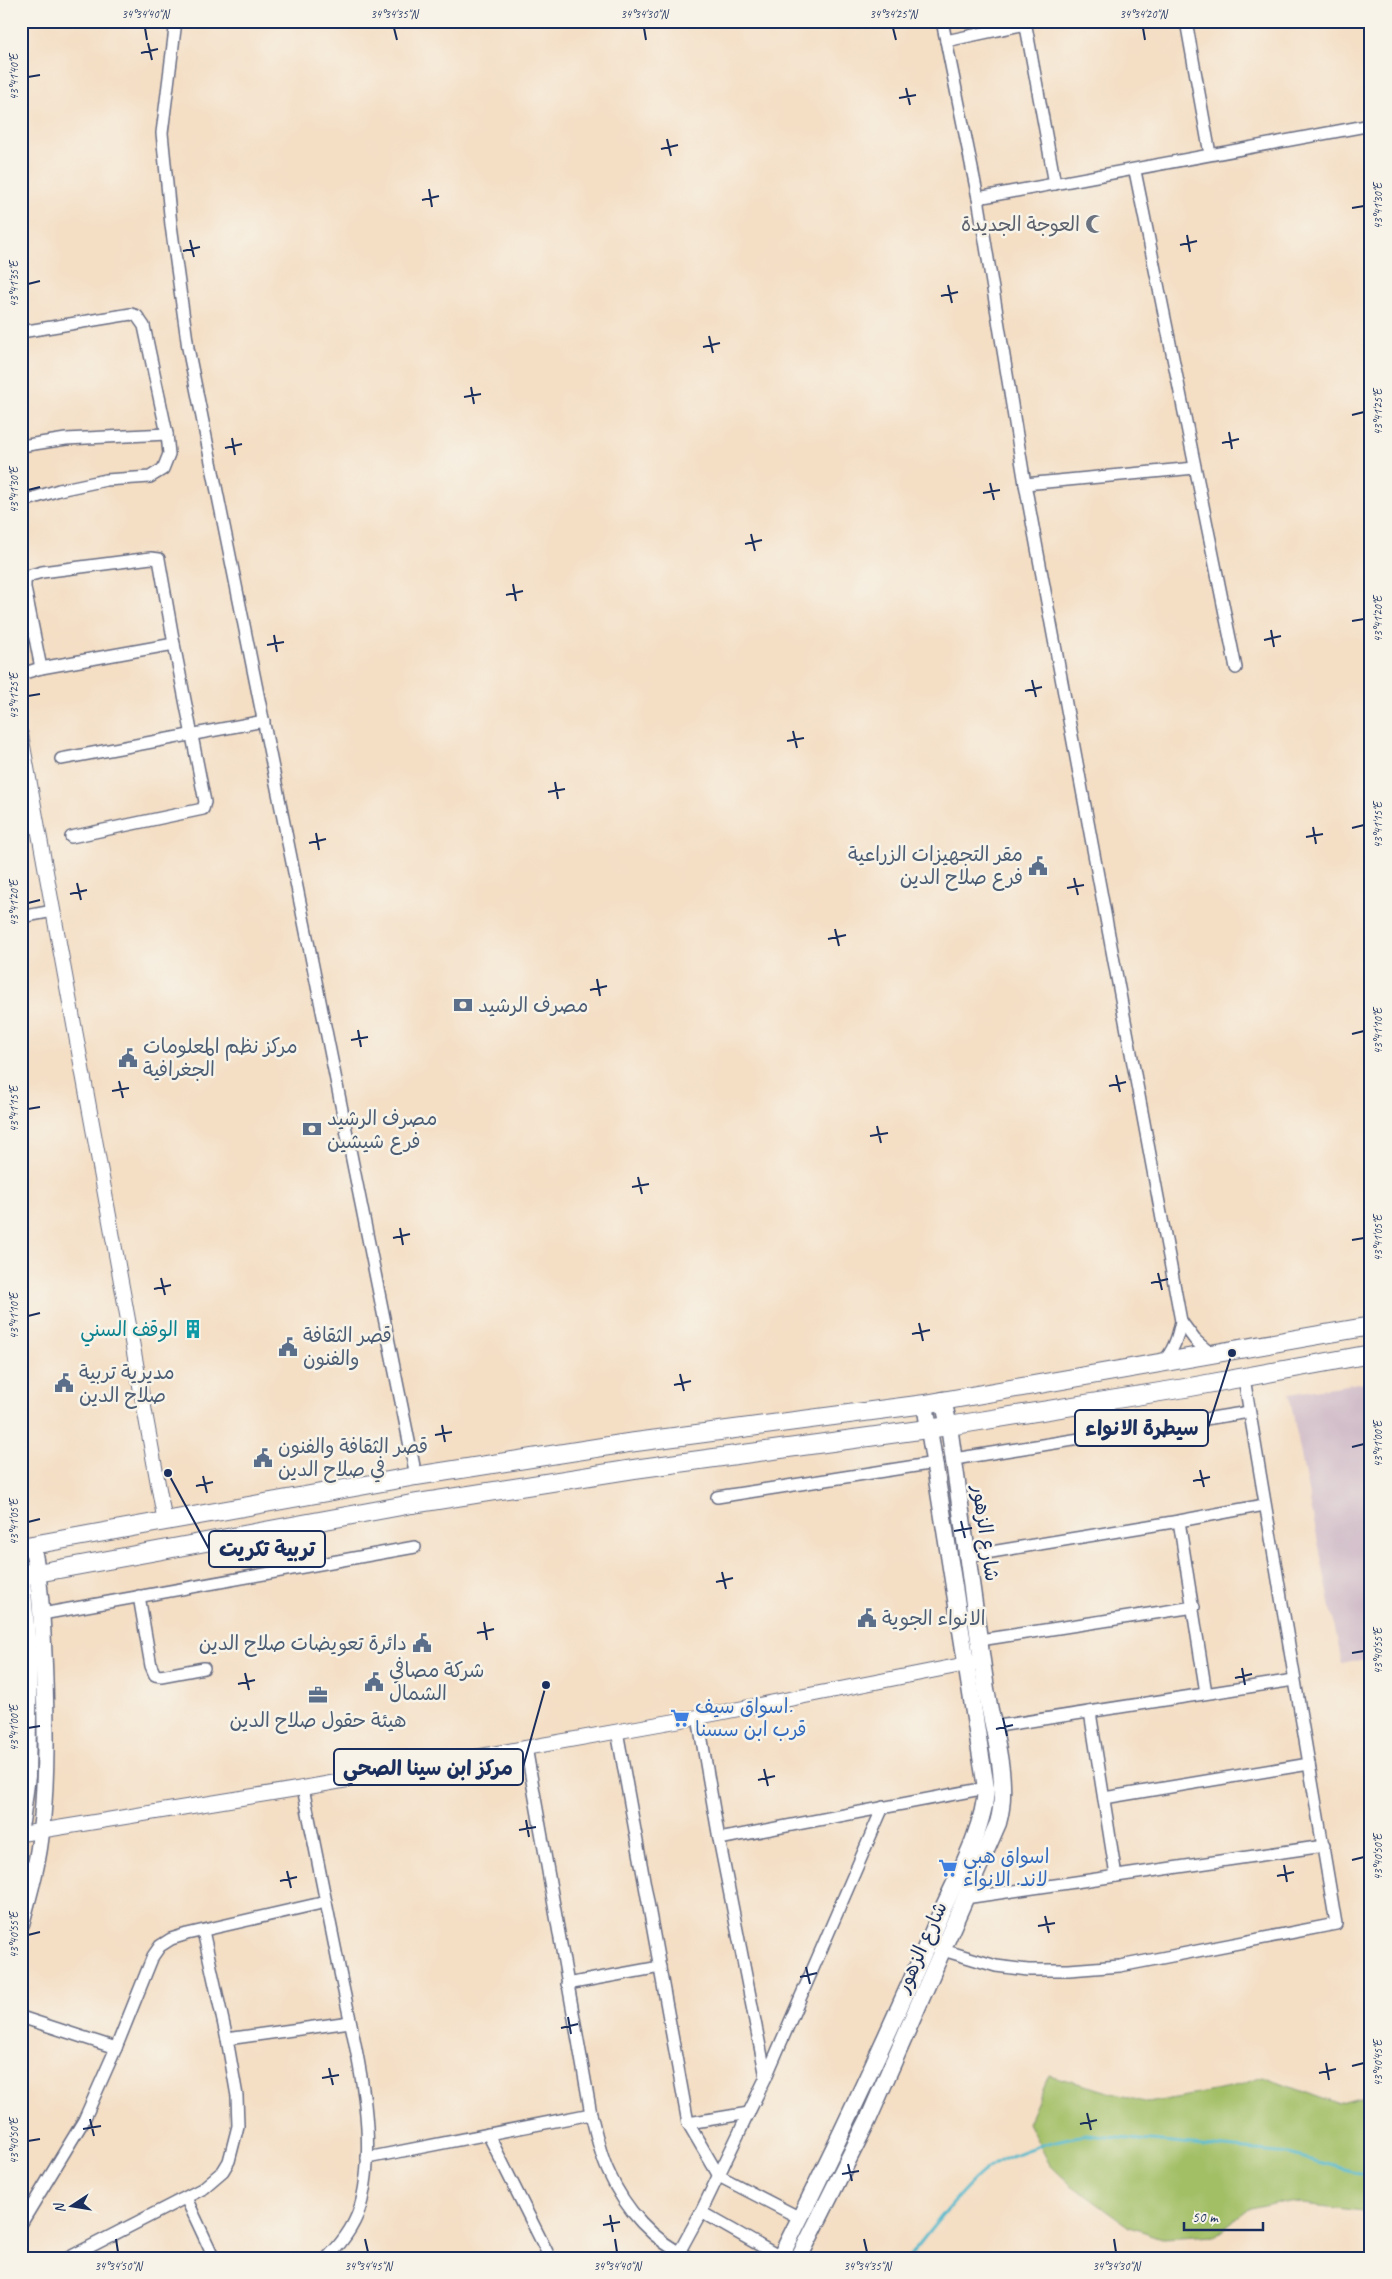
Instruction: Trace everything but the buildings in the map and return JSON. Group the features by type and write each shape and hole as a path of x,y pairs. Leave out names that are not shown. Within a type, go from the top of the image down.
{"main road":[{"path":"21,1822 27,1776 29,1660 26,1574 27,1546 416,1476 628,1443 924,1404 1366,1327 1370,1354 1244,1378 949,1426 634,1469 412,1504 26,1574"},
{"name":"شارع الزهور","path":"781,2257 887,2039 978,1827 986,1802 975,1662 980,1640 949,1426 943,1400"},
{"name":"شارع الزهور","path":"799,2258 868,2120 966,1898 998,1823 1003,1806 1004,1789 992,1727 975,1662 924,1404"},
{"path":"21,1924 32,1888 42,1832 46,1734 42,1614 26,1574"}],"street":[{"path":"176,21 162,134 171,225 188,348 416,1476"},
{"path":"942,21 978,198 1025,484 1181,1321 1195,1340 1212,1354"},
{"path":"1186,21 1210,154"},
{"path":"946,41 1025,22 1055,184"},
{"path":"978,198 1371,125"},
{"path":"1135,170 1236,668"},
{"path":"21,332 131,314 137,316 144,326 167,434 169,454 163,469 150,477 106,480 59,490 21,502"},
{"path":"21,446 66,439 167,434"},
{"path":"1025,484 1196,468"},
{"path":"41,668 25,580 31,575 42,572 159,558 205,802 203,809 71,837"},
{"path":"21,674 41,668 174,644"},
{"path":"61,759 264,720"},
{"path":"21,735 23,757 165,1522"},
{"path":"21,917 53,911"},
{"path":"1162,1363 1172,1350 1181,1321"},
{"path":"943,1950 996,1966 1028,1970 1069,1970 1120,1966 1336,1924 1244,1378"},
{"path":"954,1459 1249,1412"},
{"path":"717,1496 935,1463"},
{"path":"967,1556 1264,1505"},
{"path":"1179,1521 1194,1607 1206,1694"},
{"path":"42,1614 415,1547"},
{"path":"139,1596 151,1666 155,1675 161,1676 204,1668"},
{"path":"980,1640 1194,1607"},
{"path":"21,1834 302,1788 698,1717 975,1662"},
{"path":"992,1727 1294,1680"},
{"path":"1090,1712 1116,1876"},
{"path":"698,1717 719,1839 766,2077"},
{"path":"617,1731 688,2123 719,2176 800,2218"},
{"path":"526,1748 566,1984 591,2114 608,2172 625,2204 648,2230 682,2256 766,2077 883,1807"},
{"path":"1104,1798 1309,1764"},
{"path":"302,1788 350,2022 364,2102 367,2158 366,2181 358,2214 343,2240 327,2258"},
{"path":"719,1839 986,1788"},
{"path":"966,1898 1324,1846"},
{"path":"21,2224 84,2120 116,2048 148,1966 160,1946 170,1940 203,1931 326,1902"},
{"path":"68,2258 186,2198 202,2189 223,2171 236,2138 238,2105 227,2039 203,1931"},
{"path":"566,1984 660,1967"},
{"path":"21,2017 116,2048"},
{"path":"227,2039 350,2022"},
{"path":"688,2123 749,2113"},
{"path":"367,2158 591,2114"},
{"path":"488,2134 550,2258"},
{"path":"186,2198 214,2258"},
{"path":"701,2212 781,2257"}],"shaded area":[{"path":"1371,1381 1371,1658 1342,1664 1289,1394"}],"green space":[{"path":"1049,2075 1148,2103 1230,2088 1263,2077 1337,2104 1371,2095 1371,2212 1278,2201 1251,2207 1215,2235 1162,2238 1130,2227 1070,2184 1050,2165 1028,2123"}],"waterway":[{"path":"908,2258 960,2194 983,2172 993,2165 1027,2150 1075,2137 1087,2135 1289,2154 1371,2176"}],"place":[{"name":"العوجة الجديدة","path":"1095,224"},
{"name":"مقر التجهيزات الزراعية فرع صلاح الدين","path":"1038,866"},
{"name":"مصرف الرشيد","path":"463,1005"},
{"name":"مركز نظم المعلومات الجغرافية","path":"128,1058"},
{"name":"مصرف الرشيد فرع شيشين","path":"312,1129"},
{"name":"الوقف السني","path":"193,1329"},
{"name":"قصر الثقافة والفنون","path":"288,1347"},
{"name":"سيطرة الانواء","path":"1232,1353"},
{"name":"مديرية تربية صلاح الدين","path":"64,1383"},
{"name":"قصر الثقافة والفنون في صلاح الدين","path":"263,1458"},
{"name":"تربية تكريت","path":"168,1473"},
{"name":"الانواء الجوية","path":"867,1618"},
{"name":"دائرة تعويضات صلاح الدين","path":"422,1643"},
{"name":"شركة مصافي الشمال","path":"374,1682"},
{"name":"مركز ابن سينا الصحي","path":"546,1685"},
{"name":"هيئة حقول صلاح الدين","path":"318,1695"},
{"name":"اسواق سيف. قرب ابن سسنا","path":"680,1718"},
{"name":"اسواق هبي لاند. الانواء","path":"948,1868"}]}
